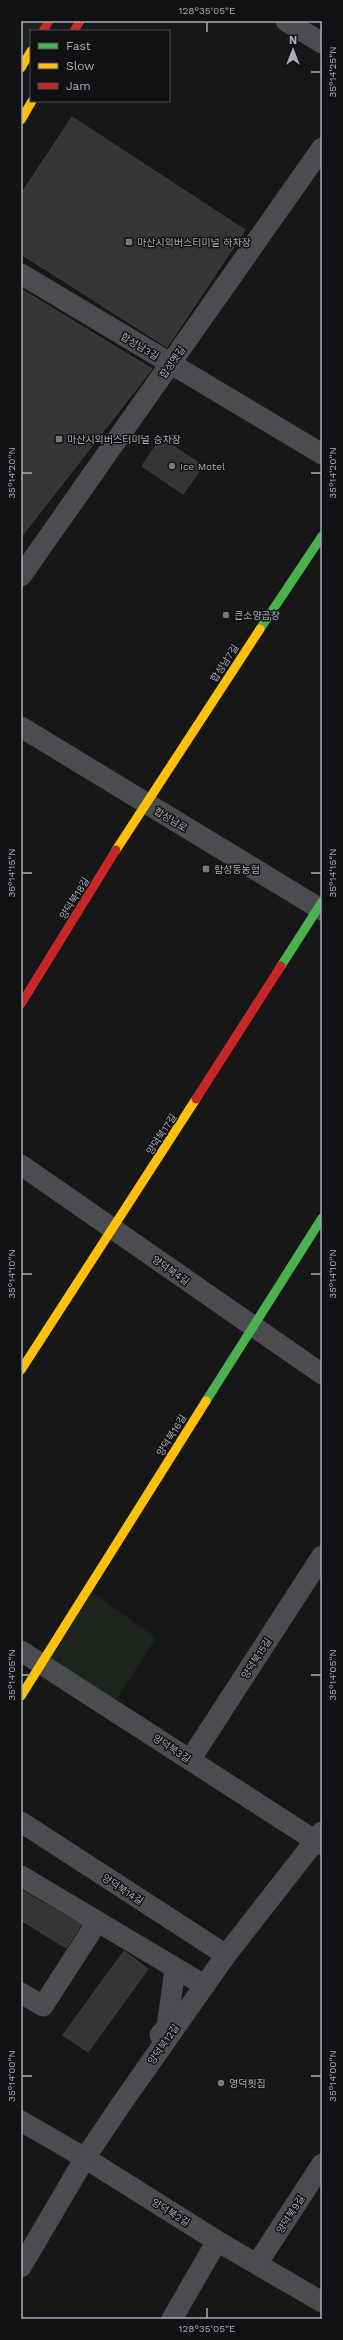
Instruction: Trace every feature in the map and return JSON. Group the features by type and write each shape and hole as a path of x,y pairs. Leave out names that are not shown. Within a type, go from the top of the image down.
{"street":[{"path":"44,30 49,21"},
{"path":"75,30 80,21"},
{"path":"286,21 322,43"},
{"path":"21,68 30,53"},
{"path":"21,120 31,102"},
{"name":"합성옛길","path":"21,576 322,148"},
{"name":"합성남3길","path":"21,274 322,454"},
{"name":"합성남7길","path":"145,803 322,536"},
{"name":"합성남로","path":"21,727 145,803 321,907"},
{"name":"양덕북18길","path":"21,1004 145,803"},
{"name":"양덕북17길","path":"21,1370 321,907"},
{"name":"양덕북4길","path":"21,1165 252,1327 322,1374"},
{"name":"양덕북16길","path":"21,1696 322,1218"},
{"name":"양덕북15길","path":"190,1760 322,1556"},
{"name":"양덕북3길","path":"21,1651 190,1760 320,1839"},
{"name":"양덕북14길","path":"21,1822 226,1955"},
{"name":"양덕북12길","path":"21,2267 85,2158 204,1985 226,1955 320,1839"},
{"path":"21,1876 204,1985"},
{"path":"21,1993 44,2006 97,1922"},
{"path":"122,2084 167,2027 175,1969"},
{"name":"양덕북2길","path":"21,2121 85,2158 217,2241 322,2302"},
{"name":"양덕북9길","path":"258,2264 322,2164"},
{"path":"172,2319 217,2241"}],"shaded area":[{"path":"21,21 49,21 44,30 30,30 30,53 21,68"},
{"path":"88,1589 156,1638 110,1709 40,1664"}],"building":[{"name":"마산시외버스터미널 하차장","path":"72,117 245,230 167,347 21,254 21,194"},
{"name":"마산시외버스터미널 승차장","path":"21,289 152,369 21,537"},
{"name":"Ice Motel","path":"161,438 203,466 183,494 142,466"},
{"path":"21,1890 81,1925 66,1948 21,1920"},
{"path":"124,1951 148,1969 88,2052 63,2035"}],"traffic: fast":[{"path":"260,629 322,536"},
{"path":"281,966 322,902"},
{"path":"206,1401 322,1218"}],"traffic: slow":[{"path":"21,68 30,53"},
{"path":"21,120 31,102"},
{"path":"116,850 260,629"},
{"path":"21,1370 196,1099"},
{"path":"21,1696 206,1401"}],"traffic: jam":[{"path":"44,30 49,21"},
{"path":"75,30 80,21"},
{"path":"21,1004 116,850"},
{"path":"196,1099 281,966"}],"place":[{"name":"마산시외버스터미널 하차장","path":"129,242"},
{"name":"마산시외버스터미널 승차장","path":"59,439"},
{"name":"Ice Motel","path":"172,466"},
{"name":"큰소양곱창","path":"226,615"},
{"name":"합성동농협","path":"206,869"},
{"name":"영덕횟집","path":"221,2083"}]}
